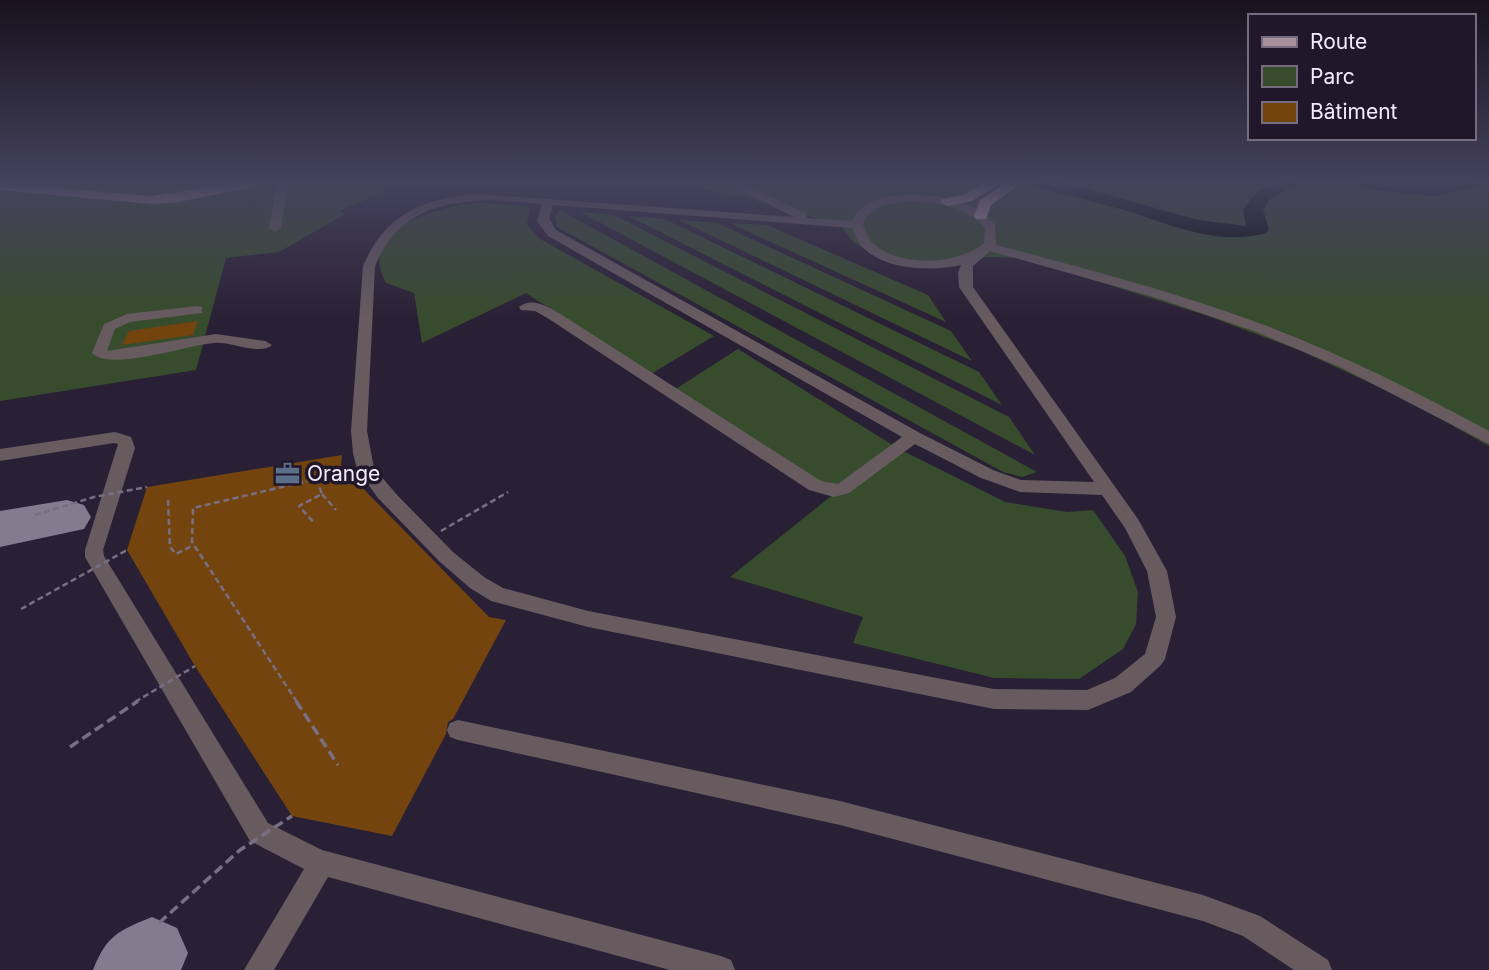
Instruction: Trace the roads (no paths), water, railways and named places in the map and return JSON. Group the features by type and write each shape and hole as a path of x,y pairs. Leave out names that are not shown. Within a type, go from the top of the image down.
{"street":[{"path":"390,228 375,246 369,266 359,435 364,462 387,497 428,538 488,590 588,619 994,699 1088,700 1123,685 1154,659 1167,617 1157,571 1132,524 966,287 963,273 966,265 983,252 993,234 989,228"},
{"path":"548,228 552,233 914,437 988,474 1020,486 1108,489"},
{"path":"857,228 858,234 867,245 895,259 920,264 945,264 983,252 1103,277 1261,329 1415,397 1489,438"},
{"path":"526,307 538,307 546,311 825,490 843,489 914,437"},
{"path":"197,310 127,318 109,327 99,353 110,357 216,338 265,345"},
{"path":"0,455 115,437 125,441 127,448 94,550 95,557 260,832 304,857 322,863 722,970"},
{"path":"458,730 839,813 1203,908 1251,925 1318,970"},
{"path":"258,970 322,863"}],"waterway":[{"path":"1206,228 1231,232 1247,232 1259,228"}],"place":[{"name":"Orange","path":"287,473"}]}
